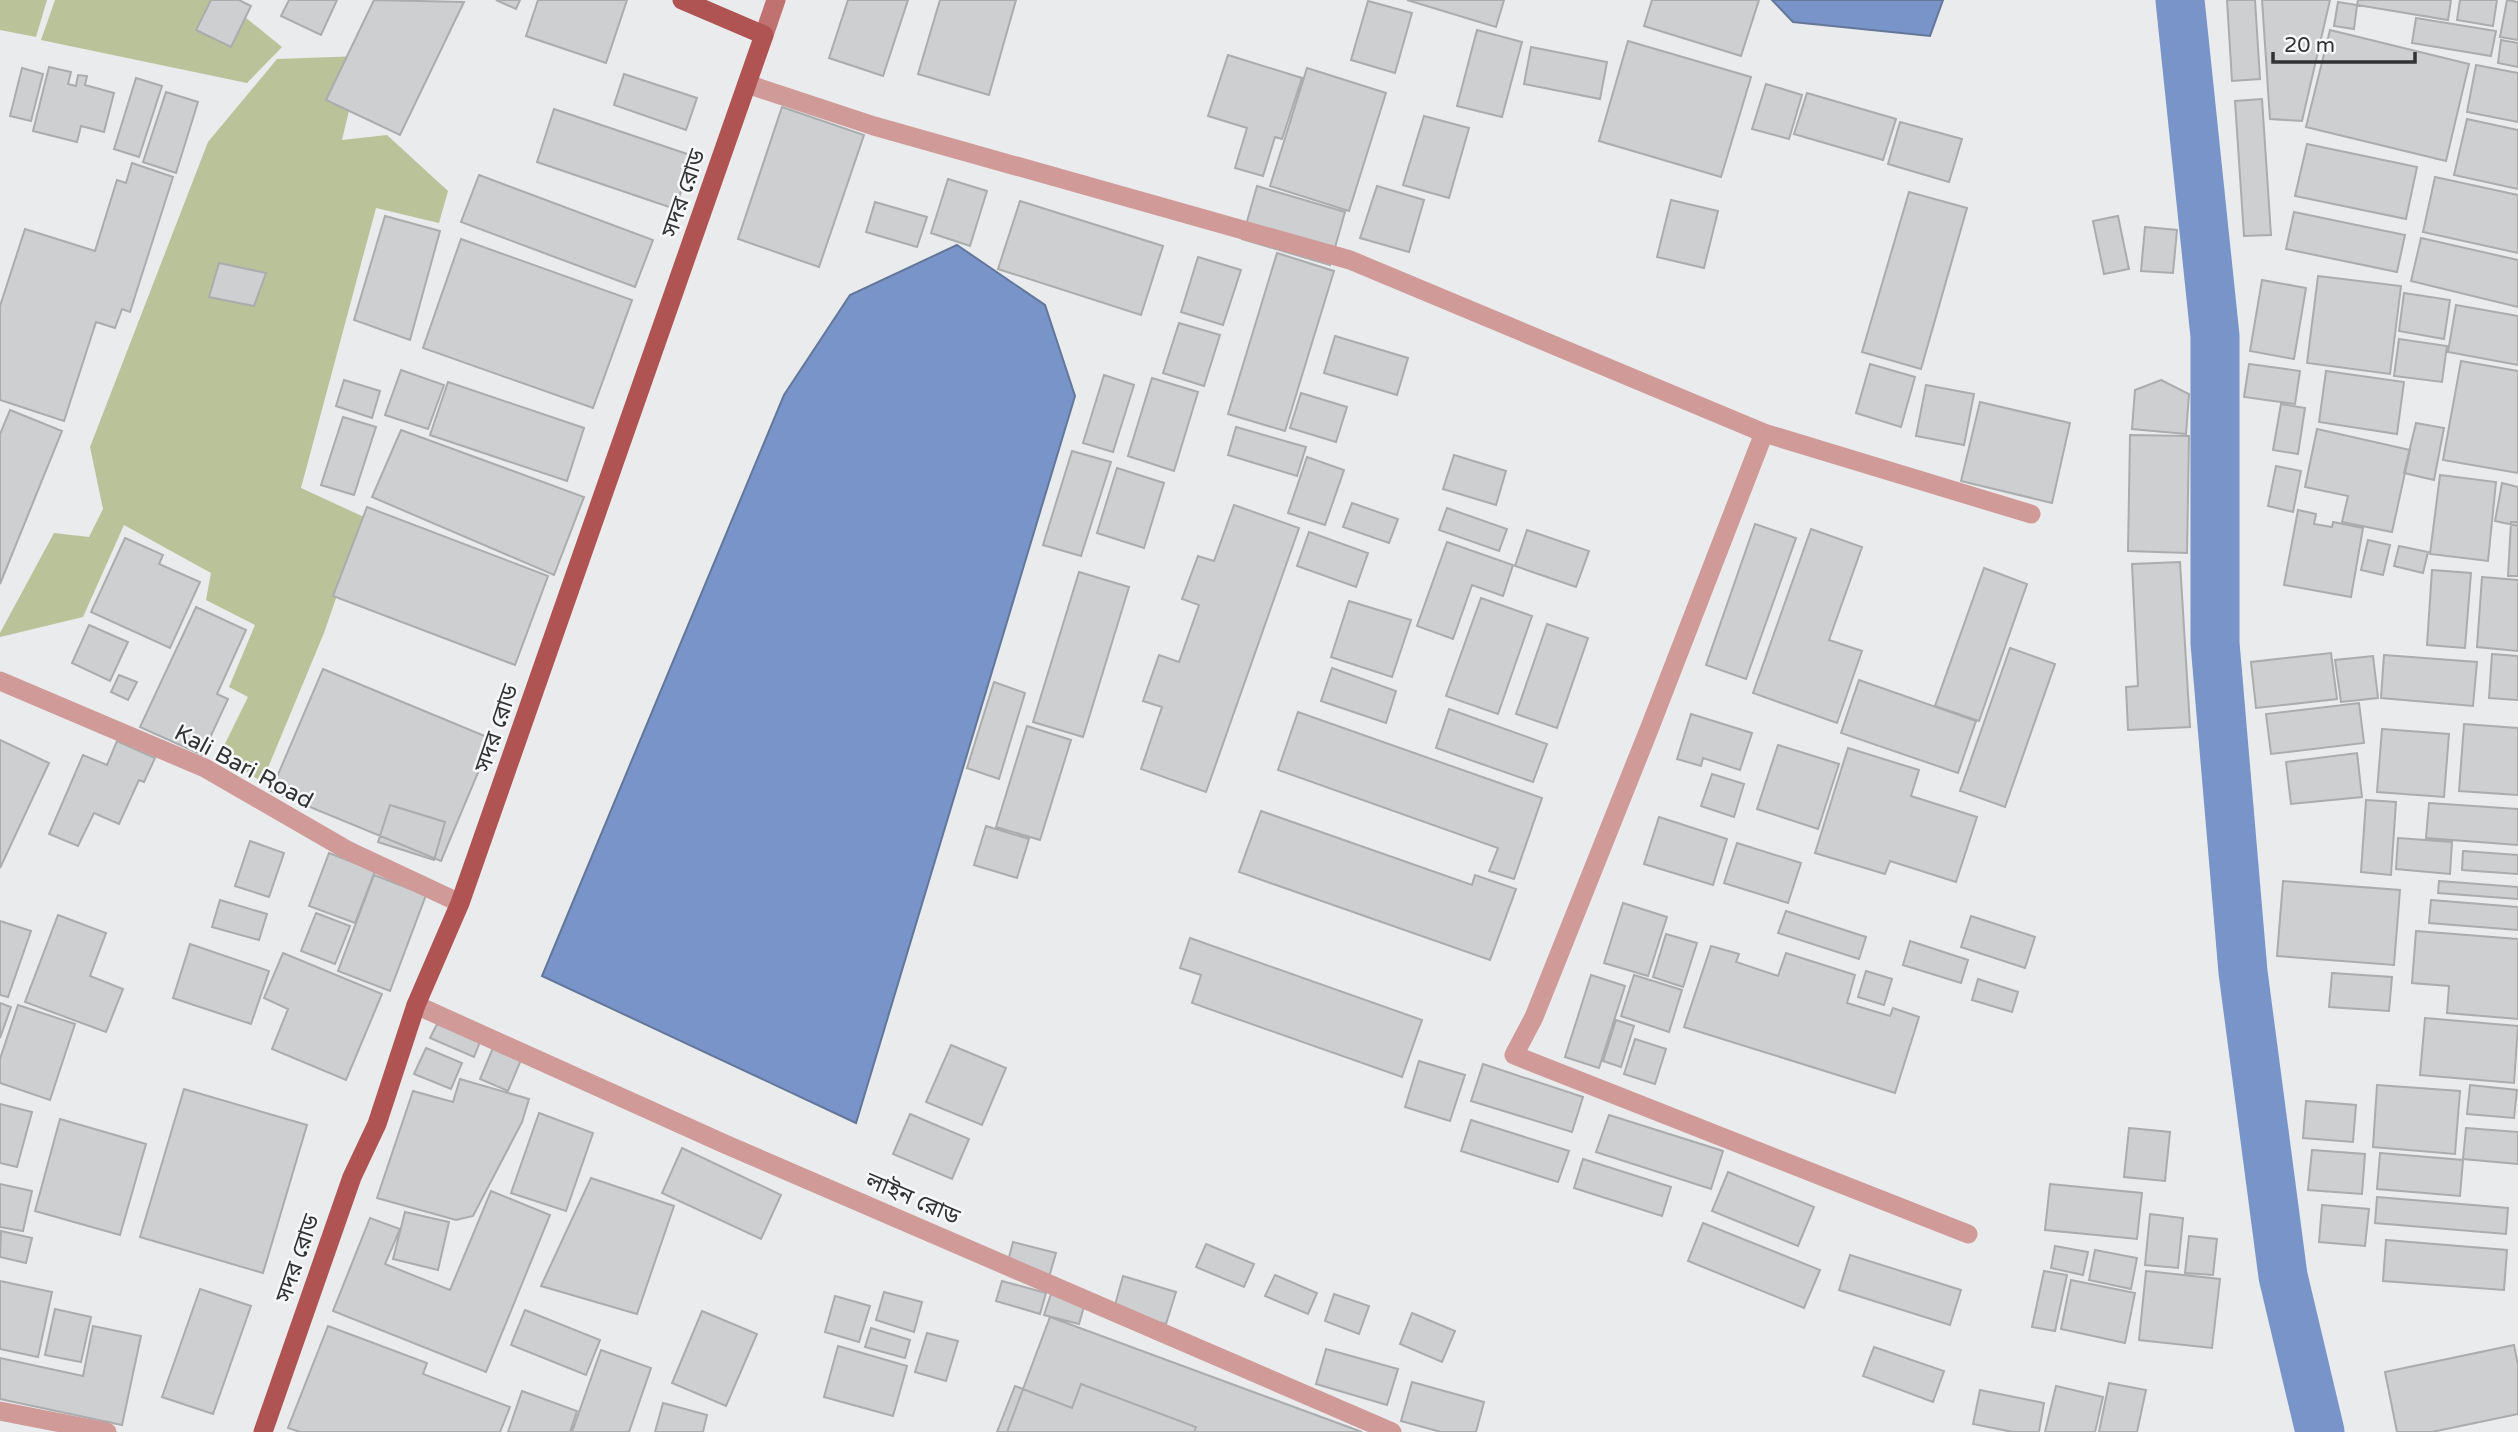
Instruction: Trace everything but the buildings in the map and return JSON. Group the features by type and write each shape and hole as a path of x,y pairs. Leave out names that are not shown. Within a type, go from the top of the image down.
{"main road":[{"path":"682,0 764,35 776,0"},
{"name":"সদর রোড","path":"263,1432 352,1177 377,1124 416,1005 460,903 764,35"}],"street":[{"path":"747,84 874,126 1350,260 1764,433 2031,514"},
{"path":"1764,433 1534,1017 1514,1055 1968,1234"},
{"name":"Kali Bari Road","path":"0,681 205,768 347,850 460,903"},
{"name":"লাইন রোড","path":"416,1005 740,1151 1392,1432"},
{"path":"0,1411 107,1432"}],"green space":[{"path":"0,0 47,0 36,37 0,30"},
{"path":"55,0 224,0 282,47 247,83 41,40"},
{"path":"362,56 342,140 387,135 448,191 439,223 376,208 301,488 364,517 324,633 262,782 220,754 248,697 229,687 255,625 206,600 211,573 124,525 83,617 0,637 0,633 54,533 89,537 103,509 90,447 208,142 277,59"}],"water":[{"path":"1772,0 1943,0 1930,36 1793,22"},
{"path":"957,245 1045,305 1075,396 856,1123 542,976 784,395 850,295"}],"waterway":[{"path":"2180,0 2215,336 2215,643 2243,972 2283,1276 2320,1432"}]}
